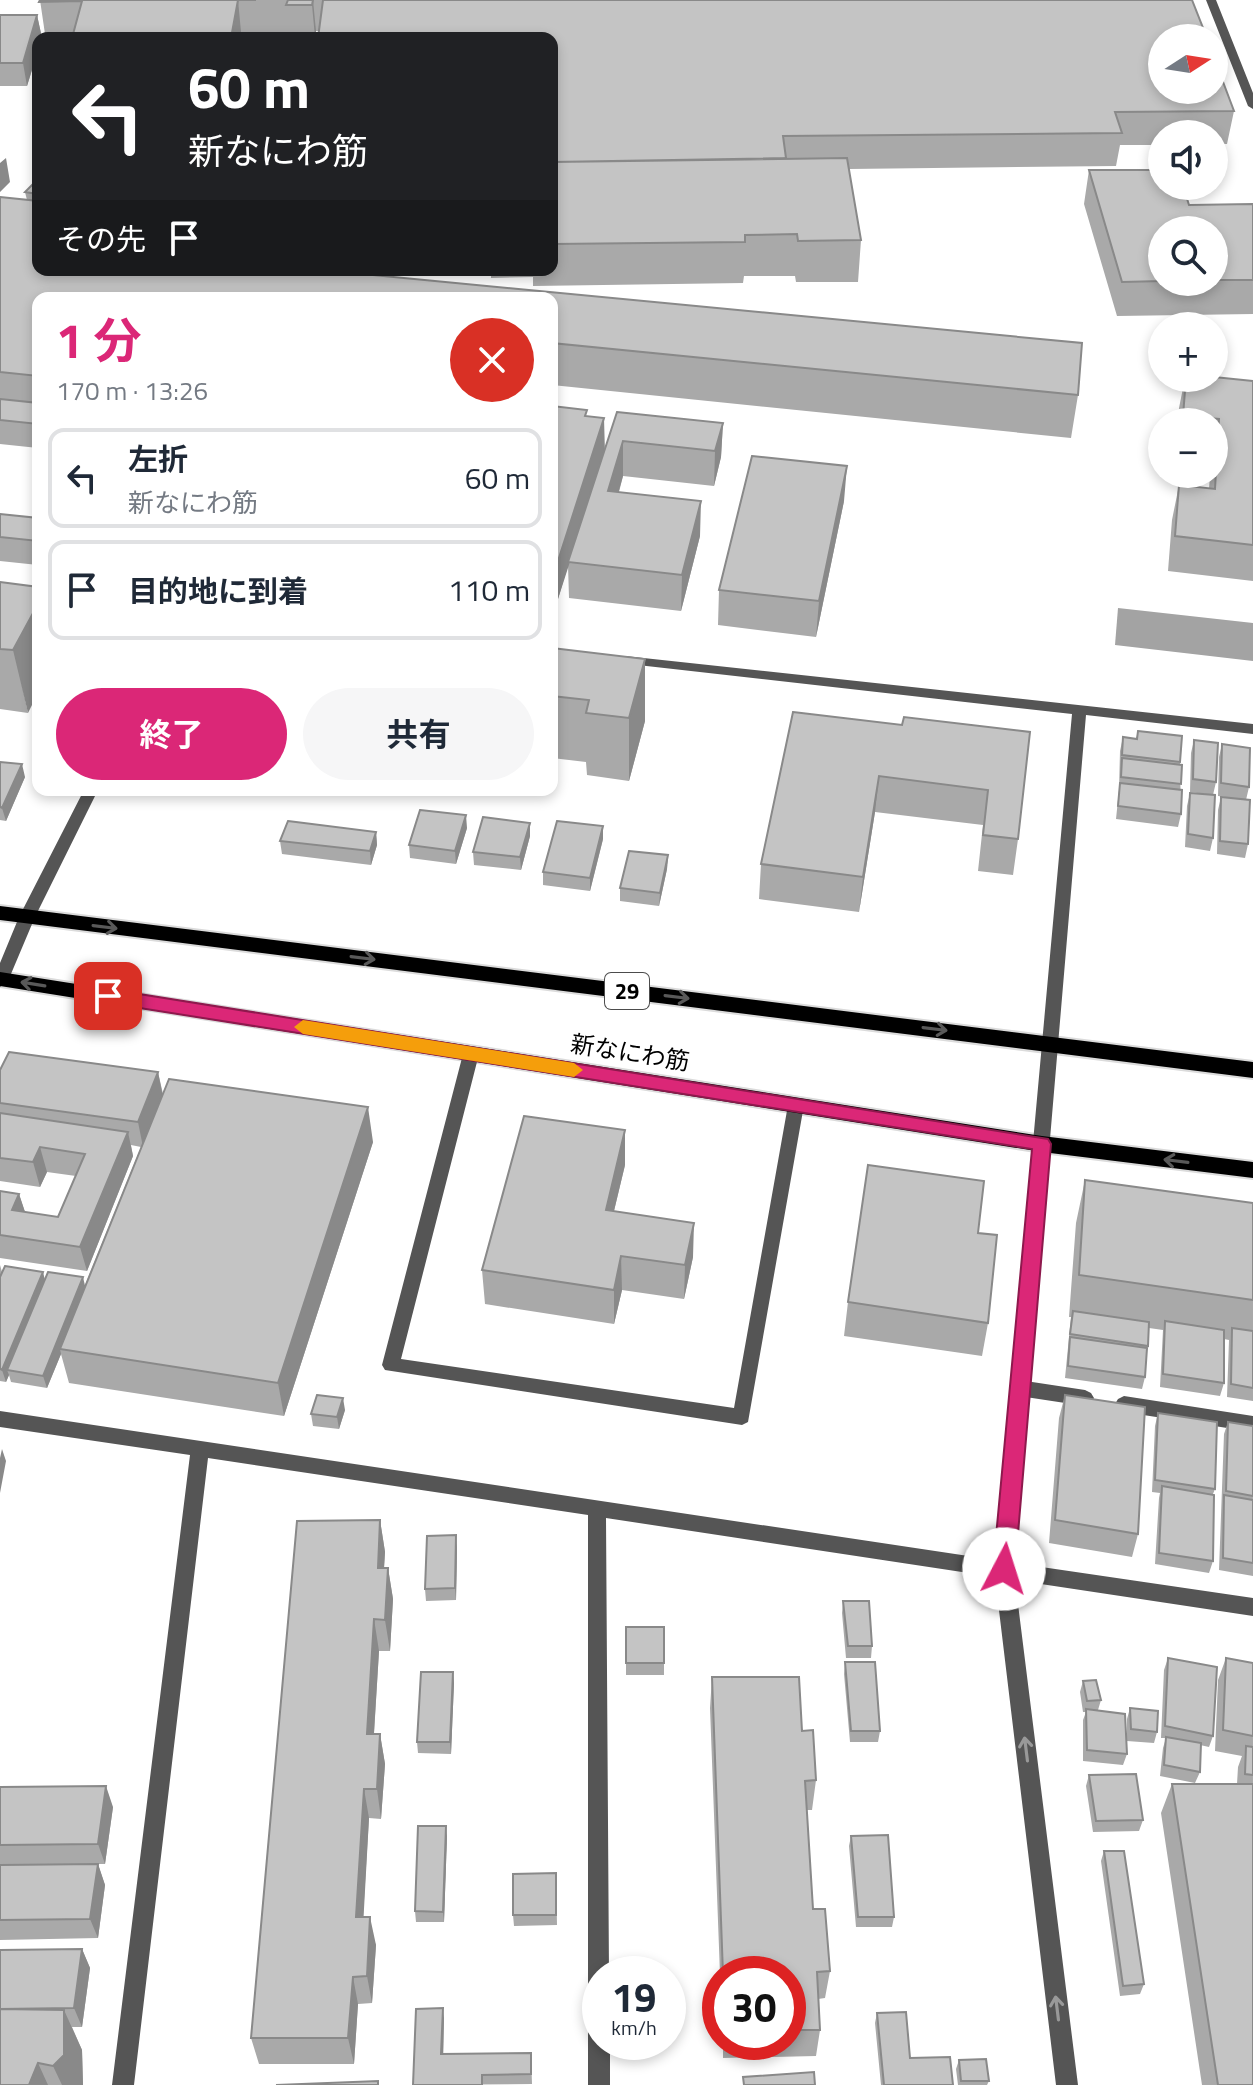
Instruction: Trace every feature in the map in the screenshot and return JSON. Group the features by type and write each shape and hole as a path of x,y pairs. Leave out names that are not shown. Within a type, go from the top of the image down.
{"main road":[{"name":"29","path":"0,913 1253,1070"},
{"name":"新なにわ筋","path":"0,980 1042,1144 1253,1170"}],"street":[{"path":"1211,0 1253,106"},
{"path":"614,658 1253,729"},
{"path":"1067,2085 1004,1569 1079,709"},
{"path":"0,980 27,917 88,796"},
{"path":"471,1054 391,1365 742,1417 796,1105"},
{"path":"1019,1388 1253,1424"},
{"path":"0,1419 1253,1607"},
{"path":"123,2085 200,1451"},
{"path":"597,1510 599,2085"}],"shaded area":[{"path":"1118,608 1253,623 1253,661 1115,645"}],"building":[{"path":"40,0 238,0 232,32 74,32 82,1"},
{"path":"288,0 313,0 312,5 286,5"},
{"path":"323,0 1192,0 1201,24 1148,24 1148,104 1228,104 1228,95 1234,111 1115,112 1122,133 783,136 786,158 558,162 558,32 319,32"},
{"path":"0,15 37,15 23,63 0,63"},
{"path":"847,158 861,240 798,241 797,234 745,235 745,242 558,244 558,162"},
{"path":"1089,170 1148,170 1148,200 1187,200 1189,205 1253,204 1253,280 1228,280 1228,216 1148,216 1148,281 1122,282"},
{"path":"0,197 32,200 32,276 384,276 550,292 32,292 32,375 0,372"},
{"path":"558,293 1082,343 1078,395 558,344"},
{"path":"1228,378 1253,381 1253,545 1175,536 1179,488 1228,488 1228,408 1184,408 1185,392 1228,392"},
{"path":"0,399 32,402 32,423 0,420"},
{"path":"558,407 587,410 585,416 604,418 558,561"},
{"path":"617,412 723,423 715,451 623,441 608,491 701,501 682,575 568,562"},
{"path":"752,456 847,466 819,601 719,590"},
{"path":"0,514 32,517 32,540 0,537"},
{"path":"0,582 32,586 32,615 13,650 0,649"},
{"path":"558,649 645,659 629,718 586,713 589,700 558,697"},
{"path":"793,712 902,725 904,717 1030,732 1018,839 983,835 988,790 879,776 863,877 761,864"},
{"path":"1138,731 1182,736 1180,762 1122,755 1123,737 1137,739"},
{"path":"1194,740 1218,743 1216,782 1193,779"},
{"path":"1222,744 1250,748 1249,787 1221,783"},
{"path":"1122,758 1182,765 1181,784 1121,777"},
{"path":"0,762 22,764 2,808 0,807"},
{"path":"1120,783 1182,790 1181,814 1118,806"},
{"path":"1190,793 1215,795 1213,838 1188,834"},
{"path":"1221,797 1250,800 1248,844 1220,841"},
{"path":"420,810 466,815 455,851 409,845"},
{"path":"483,817 530,823 520,857 473,852"},
{"path":"288,821 376,832 370,851 280,841"},
{"path":"557,821 603,826 590,878 543,872"},
{"path":"629,851 668,855 660,893 620,888"},
{"path":"9,1052 158,1072 138,1122 0,1103 0,1070"},
{"path":"169,1079 368,1107 278,1383 60,1349"},
{"path":"0,1113 128,1132 80,1247 0,1235 0,1191 19,1194 12,1210 58,1217 85,1154 40,1147 33,1162 0,1158"},
{"path":"524,1116 625,1130 606,1210 694,1223 685,1265 621,1256 614,1290 482,1270"},
{"path":"868,1165 984,1181 978,1233 997,1235 988,1323 848,1302"},
{"path":"1085,1180 1253,1203 1253,1300 1079,1275"},
{"path":"5,1266 43,1272 2,1370 0,1277"},
{"path":"48,1272 83,1277 43,1376 7,1370"},
{"path":"1073,1311 1149,1322 1148,1346 1070,1334"},
{"path":"1165,1321 1224,1330 1224,1383 1163,1374"},
{"path":"1232,1328 1253,1331 1253,1388 1231,1384"},
{"path":"1070,1337 1147,1348 1145,1377 1068,1366"},
{"path":"317,1395 343,1398 337,1417 311,1414"},
{"path":"1065,1395 1145,1407 1138,1534 1055,1520"},
{"path":"1158,1413 1217,1422 1215,1489 1155,1480"},
{"path":"1228,1422 1253,1426 1253,1496 1226,1491"},
{"path":"1162,1486 1214,1495 1213,1561 1159,1553"},
{"path":"1224,1495 1253,1500 1253,1563 1223,1558"},
{"path":"380,1520 378,1568 388,1568 385,1620 374,1619 367,1734 380,1734 377,1789 364,1789 356,1917 370,1917 367,1976 353,1977 348,2038 251,2038 297,1521"},
{"path":"456,1535 455,1588 425,1589 427,1536"},
{"path":"843,1601 869,1601 872,1646 848,1646"},
{"path":"626,1627 664,1627 664,1663 626,1663"},
{"path":"1168,1658 1217,1667 1213,1736 1165,1726"},
{"path":"1226,1658 1253,1663 1253,1736 1223,1730"},
{"path":"845,1662 875,1662 880,1731 851,1731"},
{"path":"421,1672 453,1672 450,1742 417,1742"},
{"path":"712,1677 799,1677 802,1731 813,1730 816,1780 805,1781 813,1909 825,1909 830,1971 817,1972 820,2030 806,2030 806,1956 722,1956"},
{"path":"1096,1680 1101,1700 1087,1701 1083,1681"},
{"path":"1130,1708 1158,1711 1157,1732 1131,1729"},
{"path":"1086,1709 1125,1714 1127,1754 1087,1750"},
{"path":"1166,1737 1201,1743 1200,1772 1164,1765"},
{"path":"1246,1746 1253,1747 1253,1775 1245,1774"},
{"path":"1136,1774 1143,1820 1096,1821 1089,1775"},
{"path":"1172,1784 1253,1784 1253,2085 1218,2085"},
{"path":"106,1786 98,1844 0,1845 0,1787"},
{"path":"418,1826 446,1826 443,1912 415,1911"},
{"path":"888,1835 894,1917 858,1917 851,1836"},
{"path":"1104,1851 1124,1851 1144,1984 1123,1986"},
{"path":"98,1864 90,1919 0,1920 0,1865"},
{"path":"556,1873 556,1915 513,1915 513,1874"},
{"path":"82,1949 74,2008 0,2009 0,1950"},
{"path":"443,2008 441,2054 531,2053 531,2074 482,2075 482,2085 413,2085 416,2009"},
{"path":"0,2009 64,2010 64,2055 53,2066 38,2063 29,2085 0,2085"},
{"path":"906,2012 910,2058 950,2057 953,2085 884,2085 877,2013"},
{"path":"986,2059 989,2081 961,2081 959,2060"},
{"path":"814,2072 815,2085 744,2085 743,2077"},
{"path":"378,2081 378,2085 276,2085"}],"slow traffic":[{"path":"303,1027 574,1070"}],"route":[{"path":"108,996 1042,1144 1004,1569"}]}
